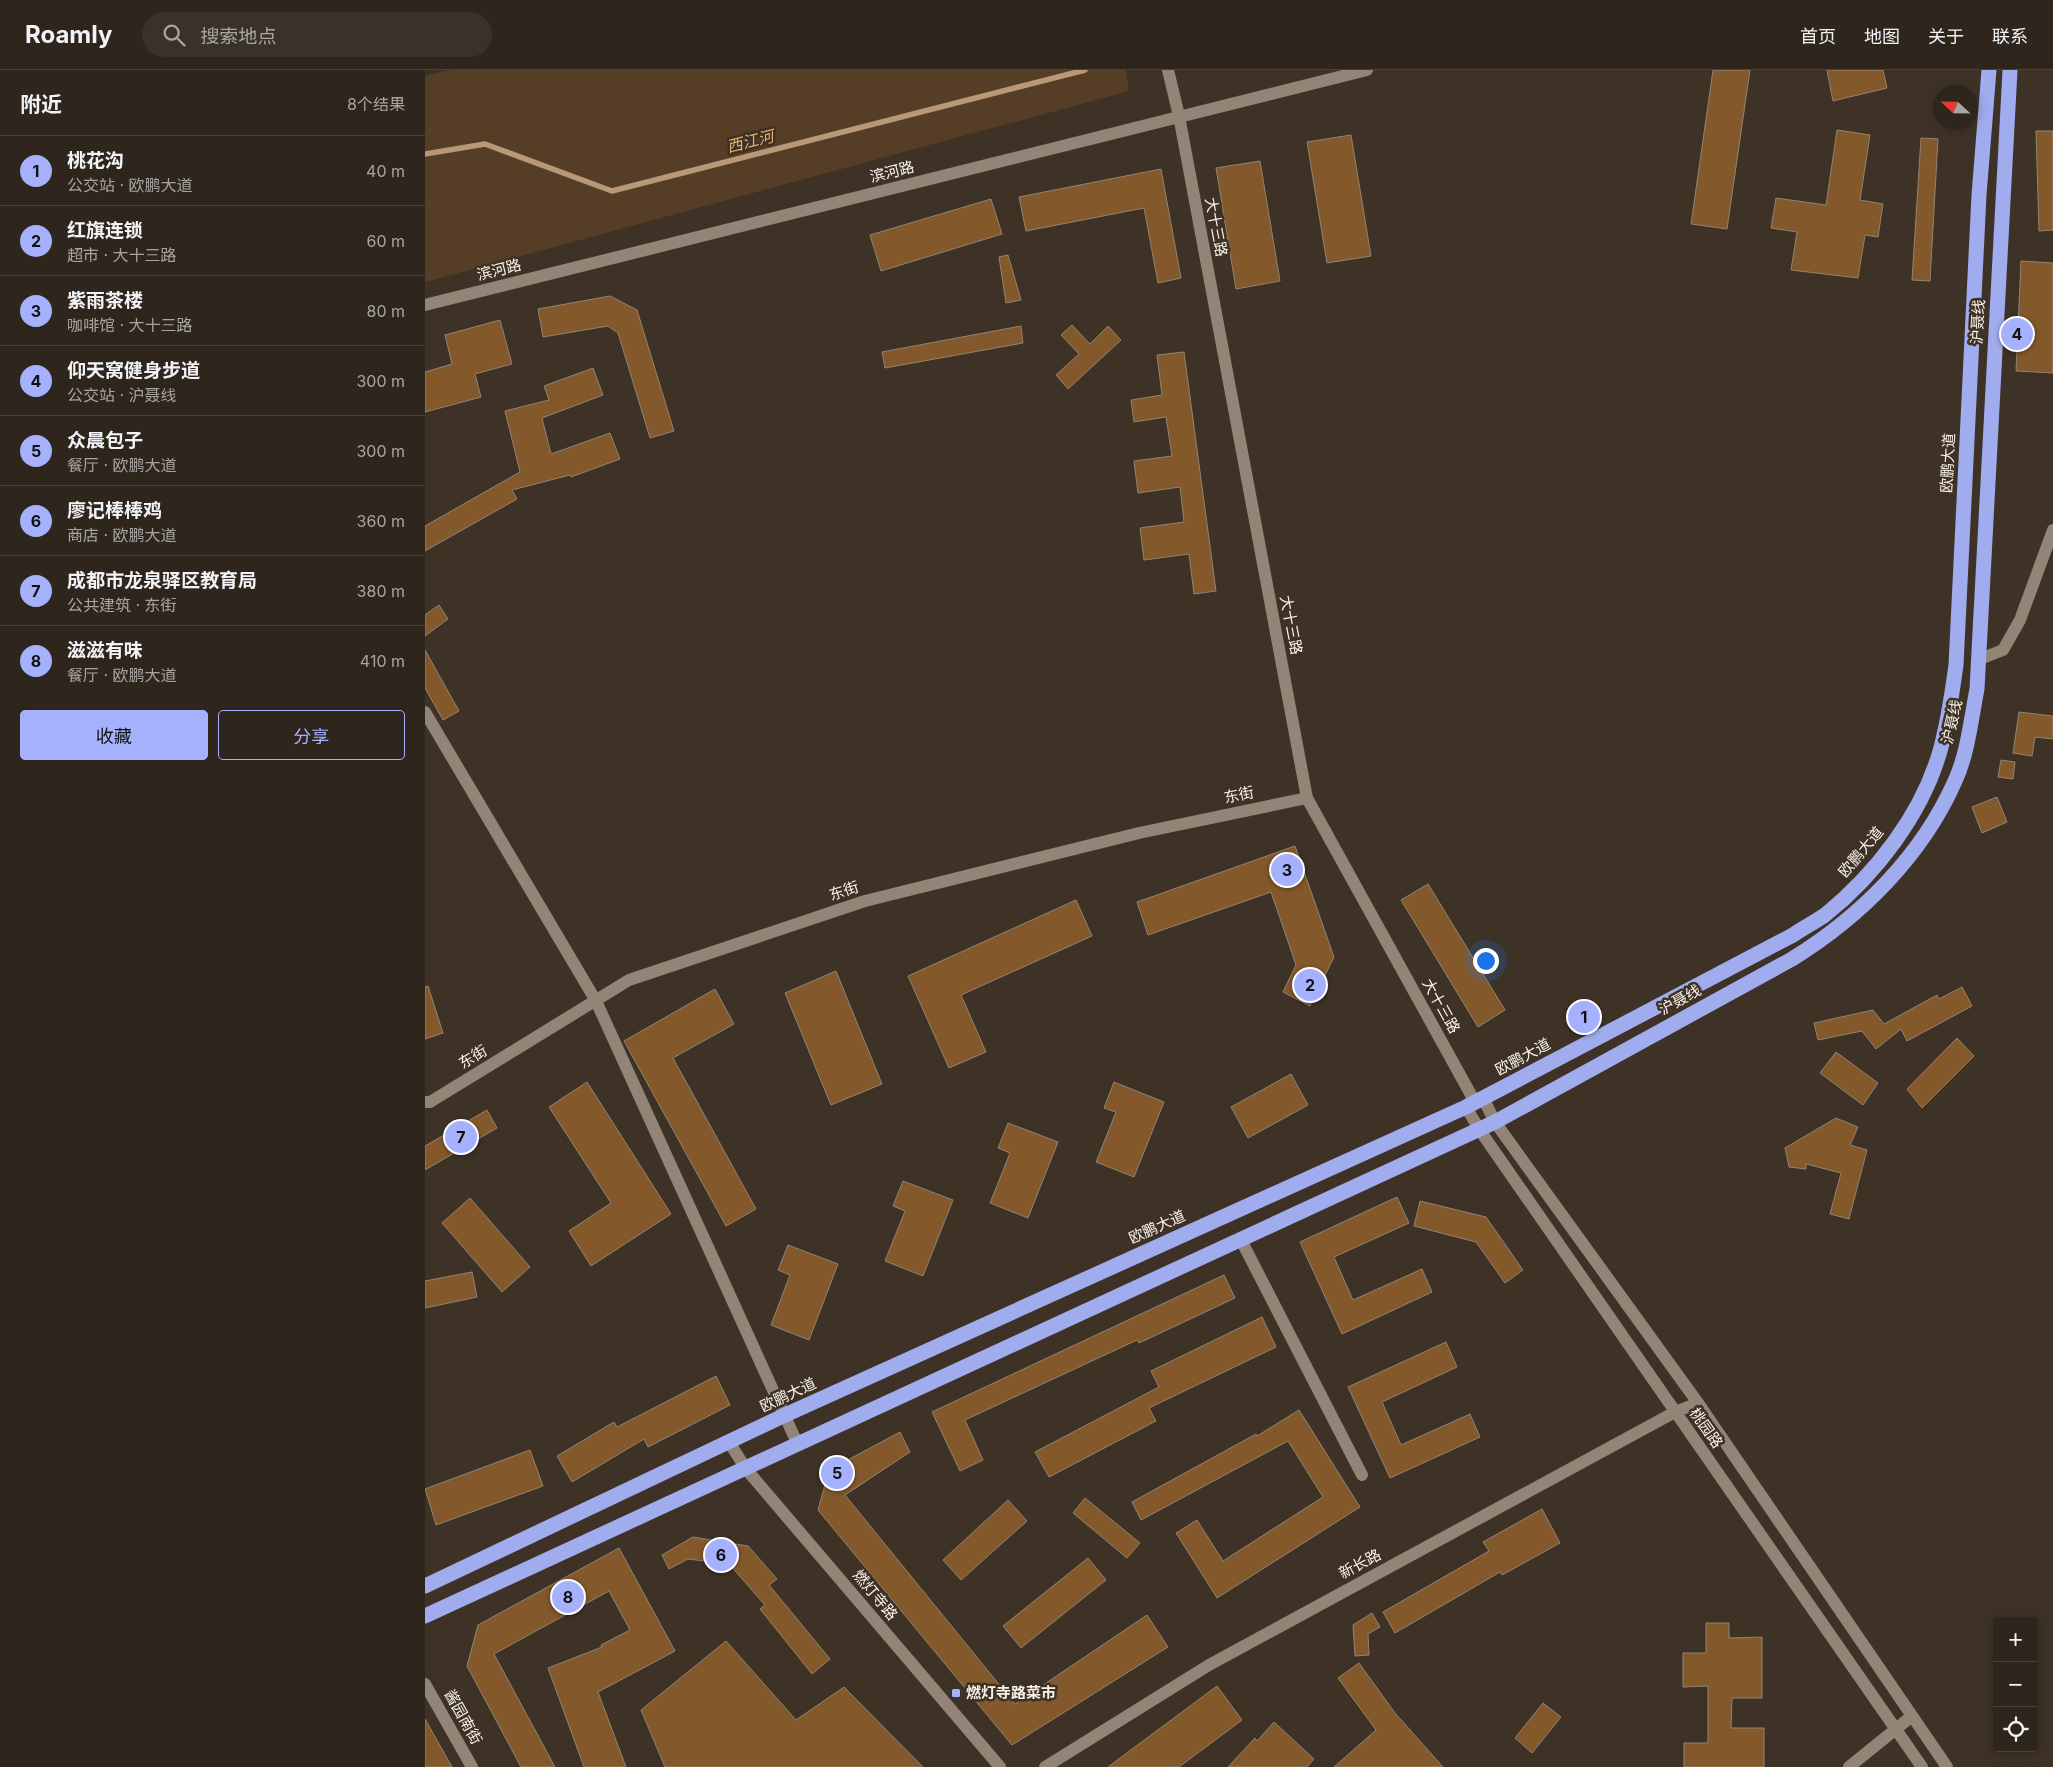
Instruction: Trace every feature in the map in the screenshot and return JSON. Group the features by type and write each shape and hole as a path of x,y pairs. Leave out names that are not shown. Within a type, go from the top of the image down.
{"highway":[{"name":"欧鹏大道","path":"425,1586 783,1416 1475,1102 1793,935 1825,915 1855,887 1884,855 1921,800 1940,752 1950,710 1956,664 1979,195 1989,70"},
{"name":"沪聂线","path":"1479,1129 1792,959 1819,942 1872,897 1910,854 1937,816 1956,780 1970,726 1980,659 1999,241 2009,70"},
{"path":"425,1616 1479,1129"}],"street":[{"name":"大十三路","path":"1168,70 1179,116 1307,798 1475,1102"},
{"name":"滨河路","path":"425,305 1367,70"},
{"path":"1980,659 2003,650 2020,620 2053,530"},
{"path":"425,712 596,1001 783,1416 798,1445"},
{"name":"东街","path":"425,1102 430,1102 629,980 865,900 1139,833 1307,798"},
{"path":"1475,1102 1495,1122 1698,1403 1947,1767"},
{"name":"桃园路","path":"1475,1102 1479,1129 1922,1767"},
{"path":"1241,1240 1362,1475"},
{"name":"新长路","path":"1045,1767 1209,1665 1675,1412 1698,1403"},
{"name":"燃灯寺路","path":"729,1442 746,1469 1000,1767"},
{"name":"酱园南街","path":"425,1684 472,1767"},
{"path":"1849,1767 1912,1716"}],"shaded area":[{"path":"451,70 1126,70 1129,91 425,282 425,76"}],"building":[{"path":"1713,70 1750,70 1727,229 1691,224"},
{"path":"1827,70 1883,70 1887,88 1833,101"},
{"path":"1837,130 1870,135 1860,200 1883,204 1878,237 1865,235 1858,278 1791,270 1797,232 1771,228 1776,198 1826,205"},
{"path":"2036,131 2053,131 2053,230 2039,231"},
{"path":"1351,135 1371,256 1327,263 1307,142"},
{"path":"1921,138 1938,139 1930,281 1912,280"},
{"path":"1260,161 1280,281 1236,289 1216,168"},
{"path":"1161,169 1181,278 1158,283 1144,208 1026,231 1019,197"},
{"path":"991,199 1002,234 881,271 870,235"},
{"path":"1008,255 1021,300 1006,303 999,257"},
{"path":"2021,261 2053,263 2053,373 2016,371"},
{"path":"610,296 637,310 674,431 650,438 618,333 608,326 543,337 538,309"},
{"path":"500,320 512,364 475,374 481,397 425,412 425,372 452,364 445,335"},
{"path":"1072,325 1090,344 1108,326 1121,340 1068,389 1056,375 1079,354 1061,335"},
{"path":"1021,326 1023,343 885,368 882,352"},
{"path":"1184,352 1216,591 1194,594 1189,554 1144,560 1140,528 1184,522 1180,487 1138,493 1134,461 1172,456 1166,417 1134,422 1131,400 1162,395 1157,355"},
{"path":"593,368 603,395 542,418 551,454 610,433 620,459 571,477 570,475 512,490 517,499 425,551 425,526 520,472 505,411 549,400 544,386"},
{"path":"439,605 448,619 425,636 425,615"},
{"path":"425,650 459,711 443,720 425,688"},
{"path":"2019,712 2053,716 2053,739 2035,737 2032,756 2013,753"},
{"path":"2001,760 2015,762 2013,779 1998,777"},
{"path":"1997,797 2007,822 1982,833 1972,807"},
{"path":"1295,846 1334,957 1310,1006 1283,992 1296,965 1271,892 1148,935 1137,902"},
{"path":"1428,884 1505,1010 1478,1027 1401,900"},
{"path":"1076,900 1092,936 961,995 986,1052 949,1068 908,976"},
{"path":"836,971 882,1084 831,1105 785,993"},
{"path":"428,986 443,1033 425,1039 425,987"},
{"path":"1962,987 1972,1006 1907,1041 1901,1029 1876,1049 1862,1031 1818,1040 1814,1023 1873,1010 1884,1024 1937,995 1939,999"},
{"path":"715,989 734,1024 673,1058 756,1209 726,1226 624,1041"},
{"path":"1957,1038 1974,1056 1922,1108 1907,1089"},
{"path":"1836,1052 1878,1083 1863,1105 1820,1073"},
{"path":"1291,1074 1308,1105 1248,1138 1231,1107"},
{"path":"587,1082 671,1214 591,1266 569,1231 611,1203 549,1107"},
{"path":"1114,1082 1164,1102 1134,1177 1096,1162 1116,1112 1104,1108"},
{"path":"487,1110 497,1128 425,1170 425,1146"},
{"path":"1836,1118 1858,1127 1850,1145 1867,1150 1849,1219 1830,1214 1841,1173 1806,1164 1806,1169 1789,1167 1785,1148"},
{"path":"1008,1123 1058,1142 1028,1218 990,1203 1010,1153 998,1148"},
{"path":"903,1181 953,1200 923,1276 885,1261 905,1211 893,1206"},
{"path":"1397,1197 1409,1223 1334,1257 1353,1300 1422,1269 1432,1292 1342,1334 1300,1242"},
{"path":"470,1198 530,1267 502,1292 442,1223"},
{"path":"1420,1201 1486,1217 1523,1270 1505,1283 1476,1242 1414,1226"},
{"path":"788,1245 838,1264 809,1340 771,1325 790,1275 778,1270"},
{"path":"472,1272 477,1297 425,1308 425,1281"},
{"path":"1224,1275 1235,1298 1139,1343 1137,1340 965,1420 983,1460 960,1471 932,1412"},
{"path":"1262,1317 1276,1347 1149,1408 1156,1421 1049,1477 1035,1452 1159,1387 1151,1371"},
{"path":"1446,1342 1457,1367 1382,1402 1401,1445 1470,1414 1480,1437 1390,1478 1348,1387"},
{"path":"716,1376 730,1405 648,1447 644,1439 572,1482 557,1456 614,1422 617,1427"},
{"path":"1299,1410 1360,1507 1217,1598 1176,1533 1197,1520 1223,1561 1323,1497 1288,1441 1141,1520 1132,1502 1256,1434 1257,1436"},
{"path":"900,1432 910,1452 845,1495 1015,1704 1147,1615 1168,1647 1012,1745 818,1510 829,1470"},
{"path":"530,1450 543,1486 436,1525 425,1489"},
{"path":"1085,1498 1140,1543 1127,1558 1073,1513"},
{"path":"1008,1500 1027,1521 961,1580 943,1560"},
{"path":"1542,1509 1560,1543 1502,1575 1500,1572 1395,1633 1383,1612 1489,1551 1483,1542"},
{"path":"693,1537 748,1546 777,1579 769,1585 830,1659 812,1674 760,1609 765,1605 729,1564 688,1559 669,1569 662,1555"},
{"path":"619,1548 675,1651 598,1692 626,1767 584,1767 548,1668 602,1647 601,1645 630,1630 609,1591 494,1654 555,1767 521,1767 467,1666 478,1625"},
{"path":"1088,1558 1106,1580 1021,1648 1003,1626"},
{"path":"1372,1613 1380,1627 1368,1634 1369,1655 1355,1656 1353,1625"},
{"path":"1706,1623 1729,1623 1729,1638 1762,1637 1762,1698 1732,1698 1731,1728 1764,1728 1764,1767 1684,1767 1684,1743 1708,1743 1708,1686 1683,1687 1683,1653 1706,1653"},
{"path":"726,1641 796,1720 844,1687 923,1767 665,1767 641,1710"},
{"path":"1359,1663 1395,1713 1443,1767 1334,1767 1376,1730 1338,1678"},
{"path":"1217,1686 1242,1720 1179,1767 1108,1767"},
{"path":"1543,1703 1561,1717 1532,1753 1515,1738"},
{"path":"425,1719 452,1767 425,1767"},
{"path":"1274,1722 1314,1759 1307,1767 1228,1767 1255,1738 1257,1741"}],"waterway":[{"name":"西江河","path":"425,154 485,144 612,191 1085,70"}],"place":[{"name":"仰天窝健身步道","path":"2017,334"},
{"name":"紫雨茶楼","path":"1287,870"},
{"name":"红旗连锁","path":"1310,985"},
{"name":"桃花沟","path":"1584,1017"},
{"name":"成都市龙泉驿区教育局","path":"461,1137"},
{"name":"众晨包子","path":"837,1473"},
{"name":"廖记棒棒鸡","path":"721,1555"},
{"name":"滋滋有味","path":"568,1597"},
{"name":"燃灯寺路菜市","path":"956,1693"}]}
